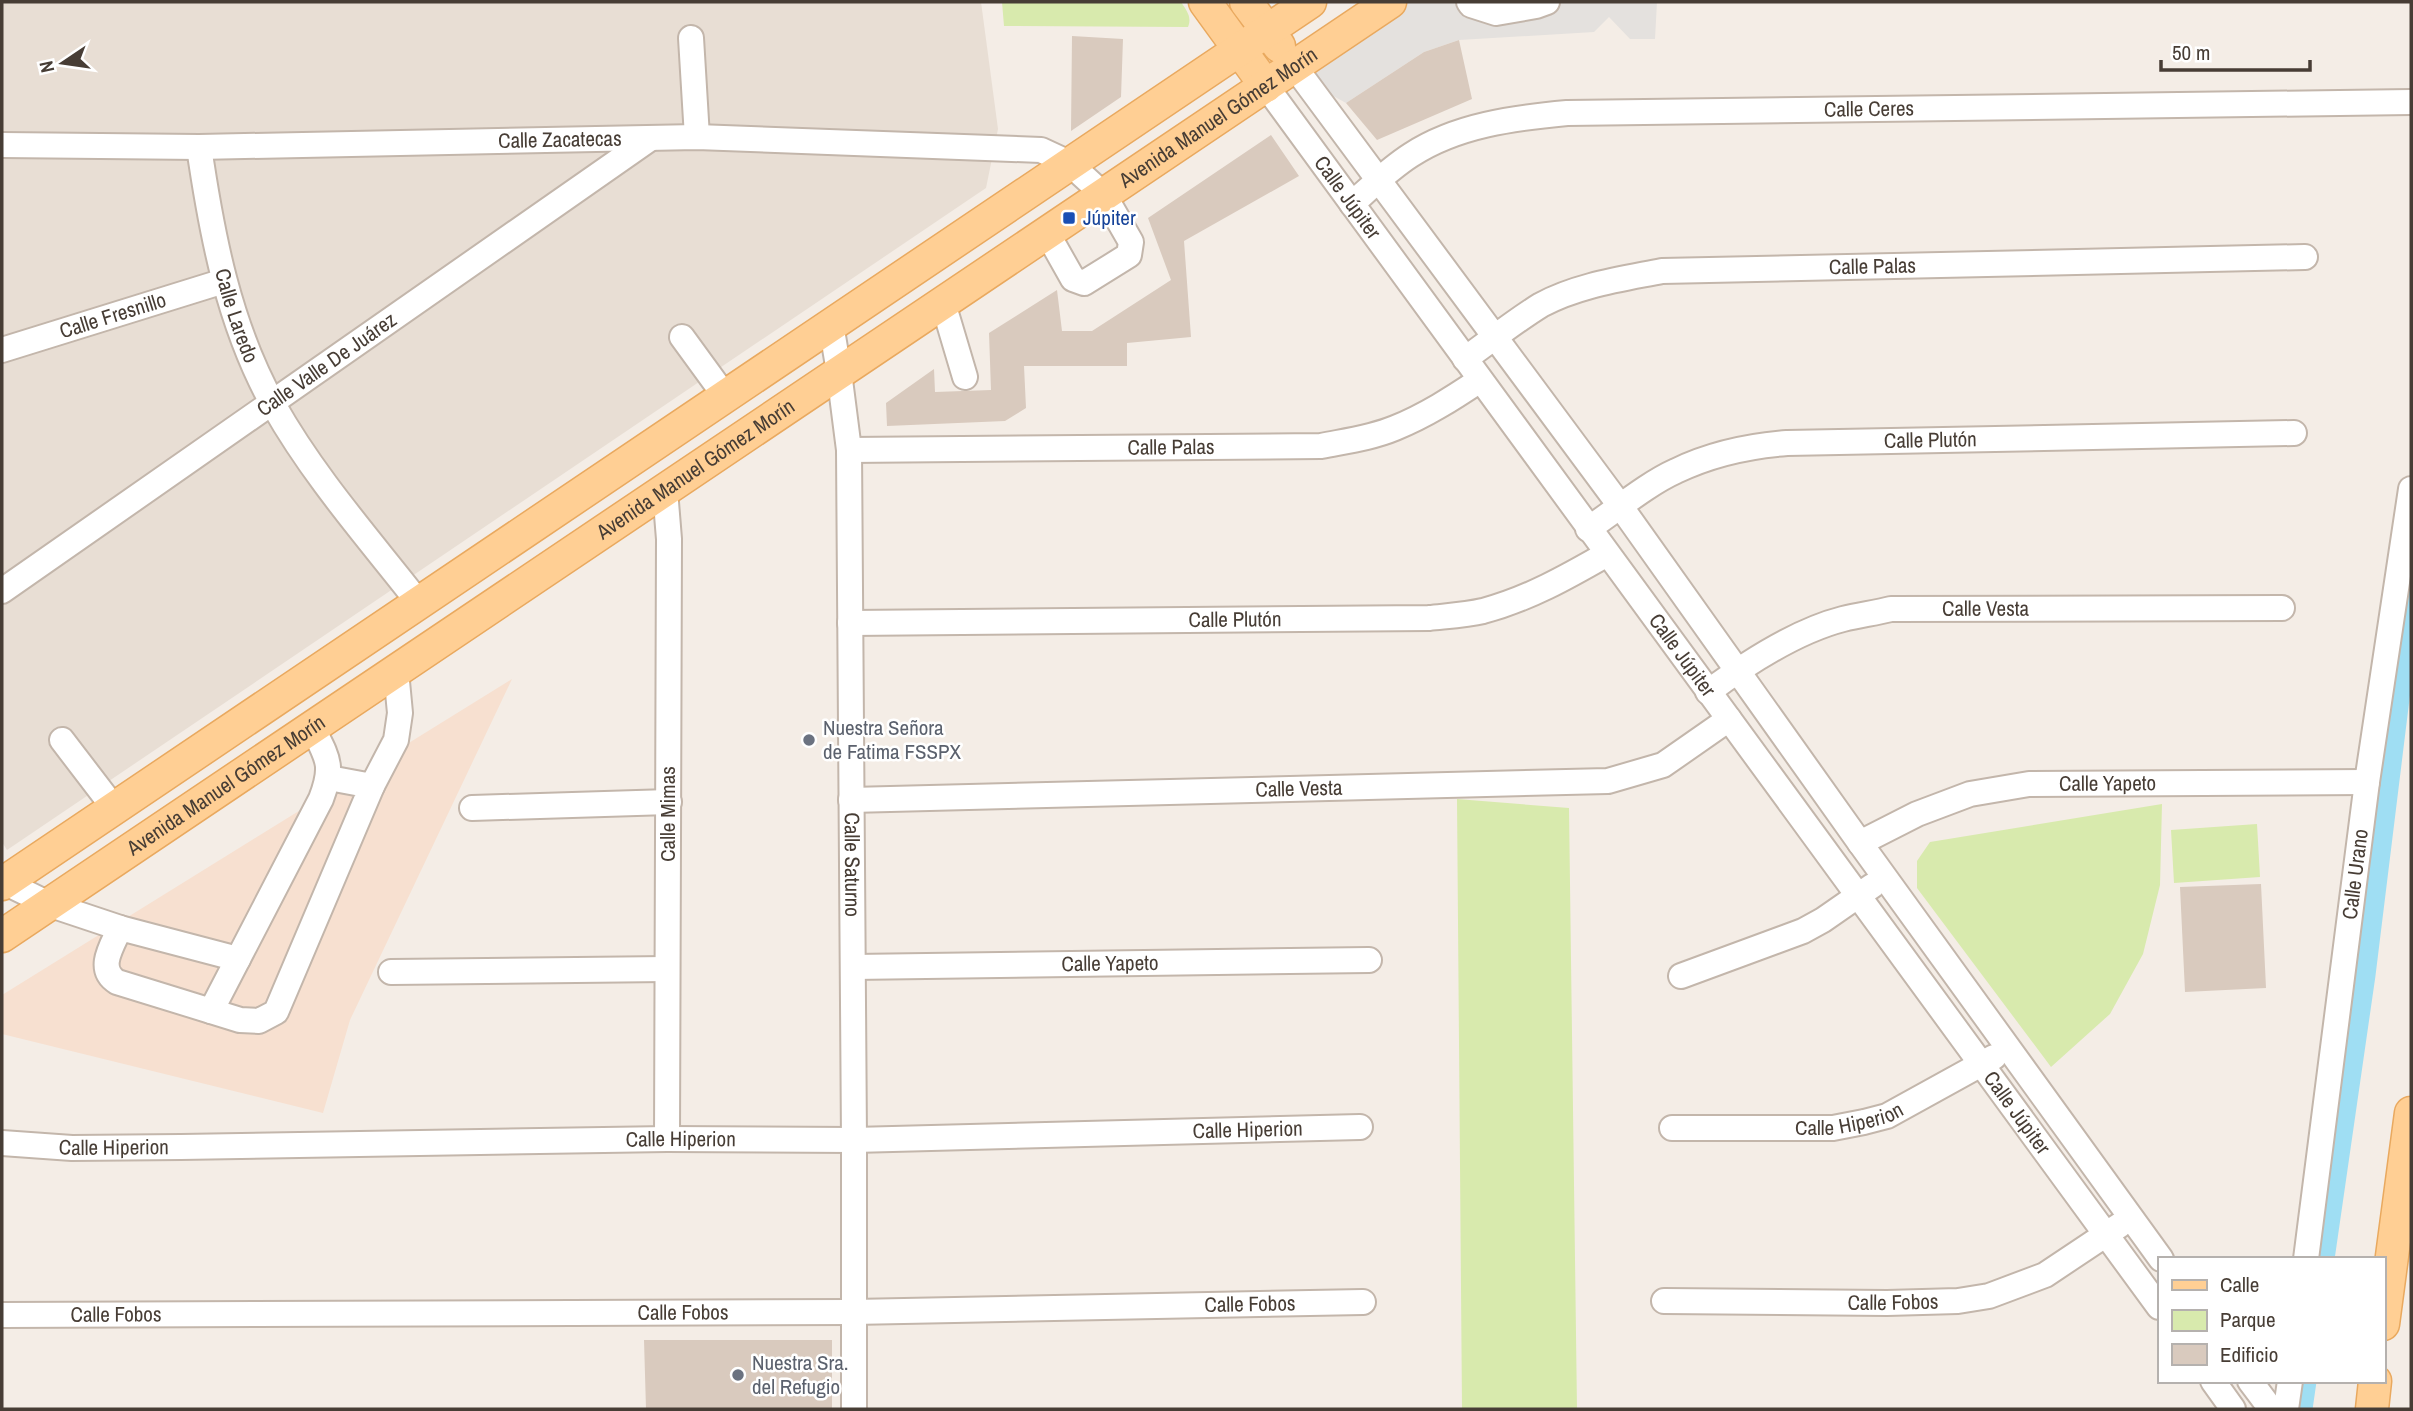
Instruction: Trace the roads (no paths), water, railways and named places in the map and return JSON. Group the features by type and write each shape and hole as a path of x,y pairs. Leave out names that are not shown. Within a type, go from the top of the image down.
{"main road":[{"name":"Calle Júpiter","path":"1246,2 1294,66"},
{"name":"Avenida Manuel Gómez Morín","path":"3,882 1310,2"},
{"name":"Avenida Manuel Gómez Morín","path":"2,936 1390,2"},
{"name":"Calle Júpiter","path":"1207,5 1266,86"},
{"path":"1178,89 1204,52 1207,40 1207,5"},
{"path":"2385,1309 2411,1113"},
{"path":"2372,1409 2375,1383"}],"street":[{"path":"1468,2 1496,13 1547,2"},
{"path":"691,38 697,137"},
{"name":"Calle Júpiter","path":"1294,66 1621,507 1884,877 2160,1257"},
{"name":"Calle Júpiter","path":"1266,86 2158,1306"},
{"name":"Calle Ceres","path":"1352,204 1411,155 1436,142 1470,129 1513,119 1567,113 2411,102"},
{"name":"Calle Zacatecas","path":"2,145 199,147 697,137 1028,149 1049,152 1069,163 1104,195 1131,242 1129,255 1084,283 1079,282 1073,279 1047,233"},
{"name":"Calle Valle De Juárez","path":"2,591 651,138"},
{"name":"Calle Laredo","path":"199,147 210,225 223,281 273,404 304,456 419,603"},
{"name":"Calle Palas","path":"1465,359 1541,305 1572,291 1662,271 2305,257"},
{"name":"Calle Fresnillo","path":"2,350 223,281"},
{"path":"943,303 965,377"},
{"name":"Calle Saturno","path":"831,324 849,450 854,1409"},
{"path":"682,337 725,396"},
{"name":"Calle Palas","path":"849,450 1321,446 1363,439 1394,429 1436,408 1480,380"},
{"name":"Calle Plutón","path":"1588,529 1673,472 1710,457 1750,446 2294,433"},
{"name":"Calle Urano","path":"2306,1257 2367,782 2411,489"},
{"name":"Calle Mimas","path":"665,490 669,539 667,1139"},
{"name":"Calle Plutón","path":"850,623 1429,618 1481,611 1513,602 1553,585 1607,554"},
{"name":"Calle Vesta","path":"1708,692 1737,670 1790,640 1841,619 1891,610 2282,608"},
{"path":"120,928 105,965 111,978 249,1022 259,1021 275,1012 372,786 396,740 400,713 396,671"},
{"name":"Calle Vesta","path":"851,800 1608,781 1663,765 1728,719"},
{"path":"211,1011 321,799 329,778 324,750 312,727"},
{"path":"62,740 114,808"},
{"path":"329,778 372,786"},
{"name":"Calle Yapeto","path":"1860,843 1917,814 1970,794 2029,784 2367,782"},
{"path":"472,808 668,802"},
{"path":"1681,976 1792,936 1823,920 1884,877"},
{"path":"3,882 51,905 120,928 238,958"},
{"name":"Calle Yapeto","path":"853,967 1369,960"},
{"path":"391,972 667,969"},
{"name":"Calle Hiperion","path":"1672,1128 1833,1128 1864,1122 1887,1116 1981,1066 2008,1047"},
{"name":"Calle Hiperion","path":"2,1143 72,1147 181,1147 667,1139 854,1140 1360,1127"},
{"name":"Calle Fobos","path":"1664,1301 1958,1301 1989,1296 2045,1275 2131,1217"},
{"name":"Calle Fobos","path":"2,1315 853,1312 1363,1302"},
{"path":"2214,1383 2233,1409"},
{"path":"2252,1383 2271,1409"},
{"path":"2287,1409 2290,1383"}],"waterway":[{"path":"2324,1257 2365,975 2411,601"},
{"path":"2302,1409 2306,1383"}],"place":[{"name":"Júpiter","path":"1069,218"},
{"name":"Nuestra Señora de Fatima FSSPX","path":"809,740"},
{"name":"Nuestra Sra. del Refugio","path":"738,1375"}]}
